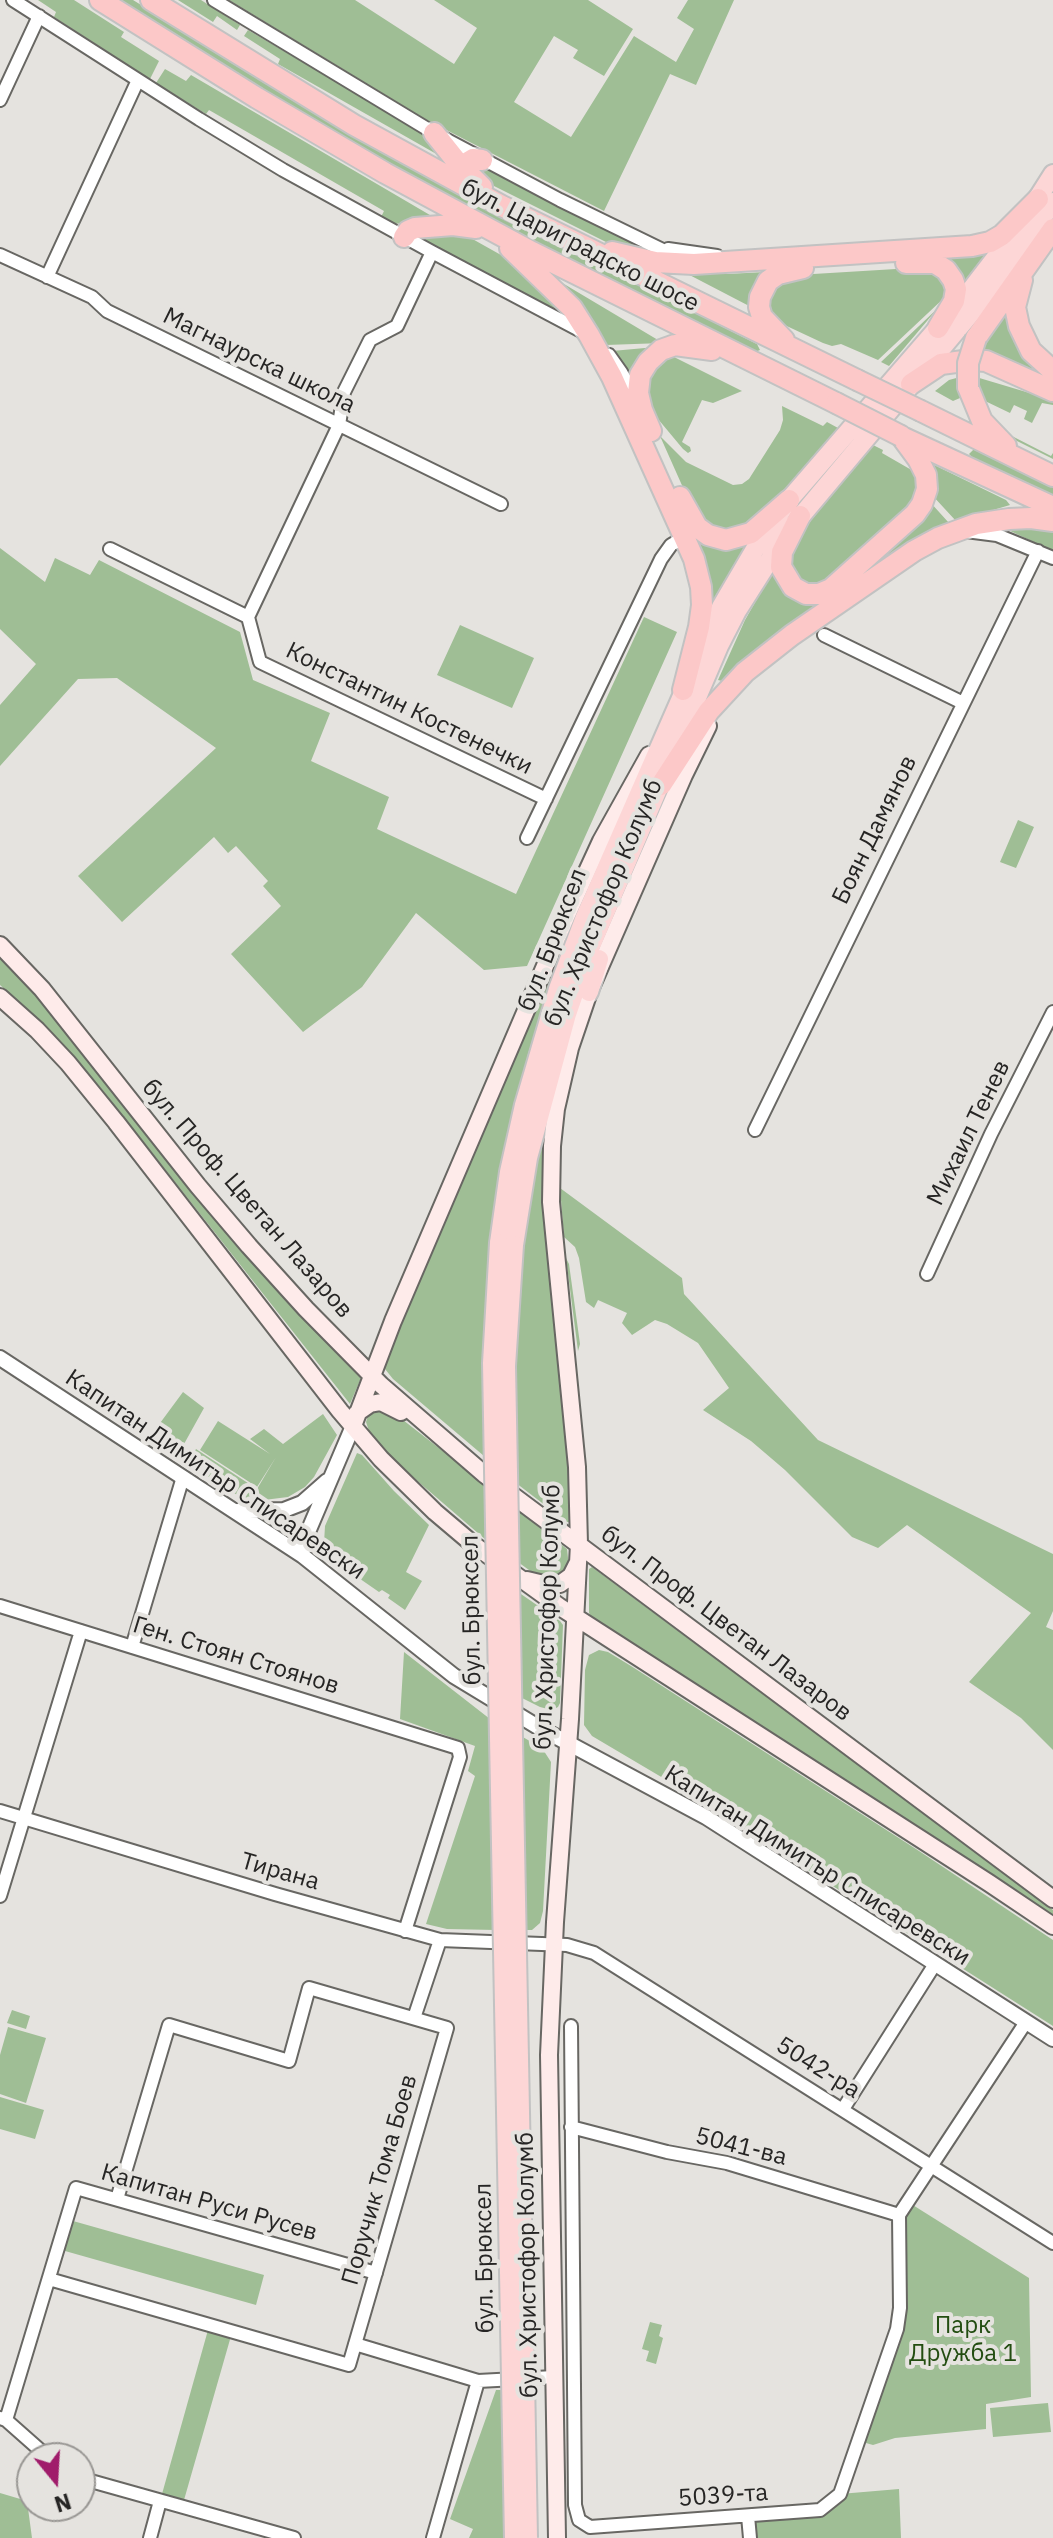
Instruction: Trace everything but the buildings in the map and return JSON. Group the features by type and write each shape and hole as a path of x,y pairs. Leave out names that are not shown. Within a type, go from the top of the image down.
{"highway":[{"name":"бул. Цариградско шосе","path":"100,0 334,145 491,231 901,436 1053,507"},
{"name":"бул. Цариградско шосе","path":"151,0 354,125 502,206 1053,476"},
{"path":"434,133 475,166 502,206"},
{"path":"552,232 633,258 672,264 765,260 983,244 1002,235 1046,200"},
{"path":"404,237 415,228 441,225 491,231 572,308 589,335 612,377 697,568 702,596 699,627 683,690"},
{"path":"1024,462 982,421 968,387 969,356 976,338 1053,229"},
{"path":"795,351 762,317 759,301 773,277 799,268 935,263 951,275 956,295 938,328"},
{"path":"1028,265 1016,303 1017,319 1031,351 1053,371"},
{"path":"740,356 687,345 661,350 640,375 638,393 642,410 690,517 702,531 726,540 742,538 794,508"},
{"path":"911,384 941,364 971,360 986,361 1053,391"},
{"path":"794,508 781,567 793,587 806,594 819,594 831,589 915,514 922,504 927,489 926,475 901,436"},
{"path":"661,785 697,727 730,686 767,653 914,551 955,530 1009,519 1053,521"}],"main road":[{"path":"1046,200 1053,174"},
{"name":"бул. Христофор Колумб","path":"620,879 731,623 794,508 868,407 1046,200"},
{"name":"бул. Христофор Колумб","path":"355,1420 393,1321 601,841 674,712 739,574 794,508 911,384 1016,256 1046,200"},
{"name":"бул. Христофор Колумб","path":"557,2538 549,2085 554,1944 579,1544 577,1467 551,1202 556,1109 570,1048 589,992 684,775 730,686"},
{"name":"бул. Брюксел","path":"528,2538 506,1366 509,1172 524,1105 558,989 585,917 674,712"},
{"path":"589,992 620,879"},
{"name":"бул. Брюксел","path":"514,2538 492,1363 507,1244 554,1055 588,953 620,879"},
{"name":"бул. Проф. Цветан Лазаров","path":"0,945 59,1009 198,1186 276,1277 332,1336 430,1429 484,1474 1053,1899"},
{"name":"бул. Проф. Цветан Лазаров","path":"0,997 54,1048 116,1122 413,1493 474,1545 575,1617 1053,1926"},
{"path":"332,1336 355,1349 367,1350 377,1343 393,1321"},
{"path":"355,1420 370,1404 381,1402 430,1429"},
{"path":"518,1578 548,1585 560,1584 571,1576 578,1562"},
{"path":"573,1661 585,1644 614,1642"}],"street":[{"path":"13,0 271,163 589,335 619,368 642,410"},
{"path":"214,0 434,133"},
{"path":"0,100 39,16"},
{"path":"47,277 138,80"},
{"name":"бул. Цариградско шосе","path":"475,166 694,264 727,270 799,268"},
{"name":"бул. Цариградско шосе","path":"661,248 765,260"},
{"path":"110,549 248,617 339,425 344,392 370,340 397,326 432,252"},
{"name":"Магнаурска школа","path":"0,255 92,297 107,311 501,504"},
{"path":"955,530 997,535 1053,558"},
{"path":"527,838 661,559 675,542 684,537"},
{"name":"Боян Дамянов","path":"755,1130 1038,551"},
{"name":"Константин Костенечки","path":"248,617 260,662 546,799"},
{"path":"824,635 963,703"},
{"name":"Михаил Тенев","path":"927,1274 991,1134 1049,1032 1053,1012"},
{"name":"Капитан Димитър Списаревски","path":"0,1358 303,1556 454,1676 568,1744 717,1824 1053,2039"},
{"name":"бул. Христофор Колумб","path":"303,1556 302,1546 355,1420"},
{"path":"132,1647 183,1477"},
{"path":"236,1511 284,1510 302,1503 331,1478"},
{"name":"Ген. Стоян Стоянов","path":"0,1606 458,1748 460,1757 405,1931"},
{"path":"0,1896 81,1631"},
{"name":"Тирана","path":"0,1811 440,1940 554,1944"},
{"path":"117,2199 169,2025 289,2061 309,1988 414,2018 440,1940"},
{"name":"5042-ра","path":"554,1944 594,1953 1053,2243"},
{"path":"843,2109 935,1964"},
{"name":"Поручик Тома Боев","path":"355,2344 447,2028 414,2018"},
{"path":"899,2215 1026,2022"},
{"name":"5039-та","path":"571,2026 575,2505 579,2520 590,2527 820,2510 840,2494 897,2329 900,2308 899,2215"},
{"name":"5041-ва","path":"571,2127 667,2152 727,2163 899,2215"},
{"name":"Капитан Руси Русев","path":"49,2279 76,2188 376,2273"},
{"path":"30,2442 3,2419 49,2279 349,2365 355,2344 478,2381 554,2377"},
{"path":"433,2538 478,2381"},
{"path":"96,2483 294,2538"},
{"path":"150,2538 160,2501"},
{"path":"748,2516 750,2538"}],"green space":[{"path":"38,0 74,0 124,32 121,37 159,61 150,79 54,17 56,12"},
{"path":"116,0 133,0 353,135 477,204 757,344 760,350 755,352 472,211 349,143"},
{"path":"178,0 201,0 240,25 237,30 217,16 213,22"},
{"path":"229,0 355,0 454,64 477,28 434,0 588,0 633,29 604,76 573,58 578,50 554,36 514,102 571,137 634,36 676,62 694,29 677,18 688,0 734,0 696,85 670,74 604,211 425,119"},
{"path":"248,30 432,138 454,164 278,64 280,59 244,36"},
{"path":"165,69 186,81 191,75 435,218 402,224 381,217 384,211 209,110 206,114 156,83"},
{"path":"477,163 670,258 628,253 484,181 471,165"},
{"path":"460,232 517,264 569,317 417,237"},
{"path":"989,250 963,284 938,258"},
{"path":"929,267 950,287 944,298 878,360 841,344 832,346 823,343 776,321 771,318 765,298 770,288 797,275"},
{"path":"678,269 727,274 766,272 753,308"},
{"path":"550,278 564,284 663,343 606,345"},
{"path":"938,308 889,366 881,362"},
{"path":"1006,309 1053,380 979,353"},
{"path":"656,347 633,386 612,351"},
{"path":"668,354 742,391 713,403 702,400 682,442 690,447 688,453 653,413 644,378"},
{"path":"960,377 960,398 953,401 935,391 949,380"},
{"path":"976,377 1053,400 1053,405 1042,403 1032,423 1024,419 1027,411 1014,405 1010,413 983,400 982,403 1004,432 1051,456 1053,453 1053,459 1013,439 993,424 980,403"},
{"path":"782,406 823,426 827,422 838,428 780,497 745,531 710,530 693,510 660,436 686,462 733,485 742,484 749,479 780,430"},
{"path":"873,445 915,472 919,497 819,589 793,578 786,551 820,505"},
{"path":"974,449 1053,487 1053,496 974,459 969,454"},
{"path":"930,463 1006,500 1010,505 956,521 932,495"},
{"path":"930,502 949,523 744,661 722,681 718,680 745,620 773,571 802,599"},
{"path":"688,524 745,546 709,607"},
{"path":"1027,527 1053,530 1053,551 1006,529"},
{"path":"0,548 45,582 55,558 90,575 99,560 240,632 253,680 330,713 311,761 389,797 377,829 516,894 644,617 677,632 527,966 484,970 416,913 362,987 303,1032 231,954 281,906 263,886 268,881 236,846 228,853 214,837 122,922 78,876 216,748 117,678 78,679 0,766 0,705 36,664 0,629"},
{"path":"460,625 534,658 512,708 437,675"},
{"path":"618,820 549,990 517,1100 491,1241 483,1359 484,1456 393,1379 385,1369 387,1357"},
{"path":"1018,820 1034,827 1016,868 1000,862"},
{"path":"0,956 31,988 214,1219 285,1298 360,1374 350,1404 100,1087 42,1023 0,985"},
{"path":"555,1077 544,1172 543,1216 569,1450 569,1522 516,1483 515,1358 525,1216"},
{"path":"560,1188 682,1278 684,1294 818,1440 1053,1554 1053,1611 1046,1627 1053,1630 1053,1750 1021,1718 969,1682 1031,1613 907,1525 878,1548 852,1537 785,1470 751,1441 703,1410 729,1388 698,1343 655,1320 632,1335 622,1323 627,1313 598,1300 594,1308 586,1302 579,1258 575,1247 564,1237"},
{"path":"566,1258 580,1344 578,1351"},
{"path":"183,1392 204,1408 179,1453 172,1453 149,1438"},
{"path":"375,1407 394,1413 485,1484 486,1540 400,1466 377,1441 366,1422 369,1412"},
{"path":"323,1414 337,1435 314,1477 305,1487 288,1497 256,1501 242,1498 188,1464 196,1449 257,1489 276,1457 257,1487 200,1450 218,1421 270,1454 250,1439 264,1429 283,1444"},
{"path":"357,1453 429,1525 406,1572 422,1581 405,1610 388,1598 390,1595 382,1590 379,1592 340,1565 328,1553 324,1543 325,1526"},
{"path":"517,1510 567,1549 569,1567 562,1578 540,1578 518,1562"},
{"path":"592,1567 1053,1910 1053,1917 591,1616 589,1569"},
{"path":"518,1592 563,1625 560,1703 552,1710 520,1697"},
{"path":"599,1650 631,1666 1053,1940 1053,2026 592,1736 584,1725 585,1670 589,1655"},
{"path":"404,1652 490,1719 496,1930 447,1929 426,1924 475,1776 468,1771 475,1746 400,1719"},
{"path":"521,1736 542,1748 551,1762 543,1911 540,1923 532,1930 525,1930"},
{"path":"12,2010 30,2016 26,2029 7,2023"},
{"path":"8,2027 46,2038 26,2103 0,2094 0,2055"},
{"path":"0,2097 44,2110 35,2139 0,2129"},
{"name":"Парк Дружба 1","path":"908,2202 1029,2278 1031,2397 986,2404 986,2429 895,2438 873,2445 859,2441 897,2329 899,2215"},
{"path":"66,2219 264,2275 256,2305 58,2249"},
{"path":"650,2322 662,2325 659,2336 663,2338 656,2364 646,2361 649,2351 642,2349"},
{"path":"208,2330 231,2336 184,2500 162,2494"},
{"path":"496,2390 503,2390 505,2538 469,2538 473,2529 450,2519"},
{"path":"1048,2403 1051,2432 993,2437 990,2408"},
{"path":"899,2489 901,2538 750,2538 748,2516 820,2510 840,2494"},
{"path":"0,2493 16,2498 16,2522 30,2522 32,2538 0,2538"}]}
